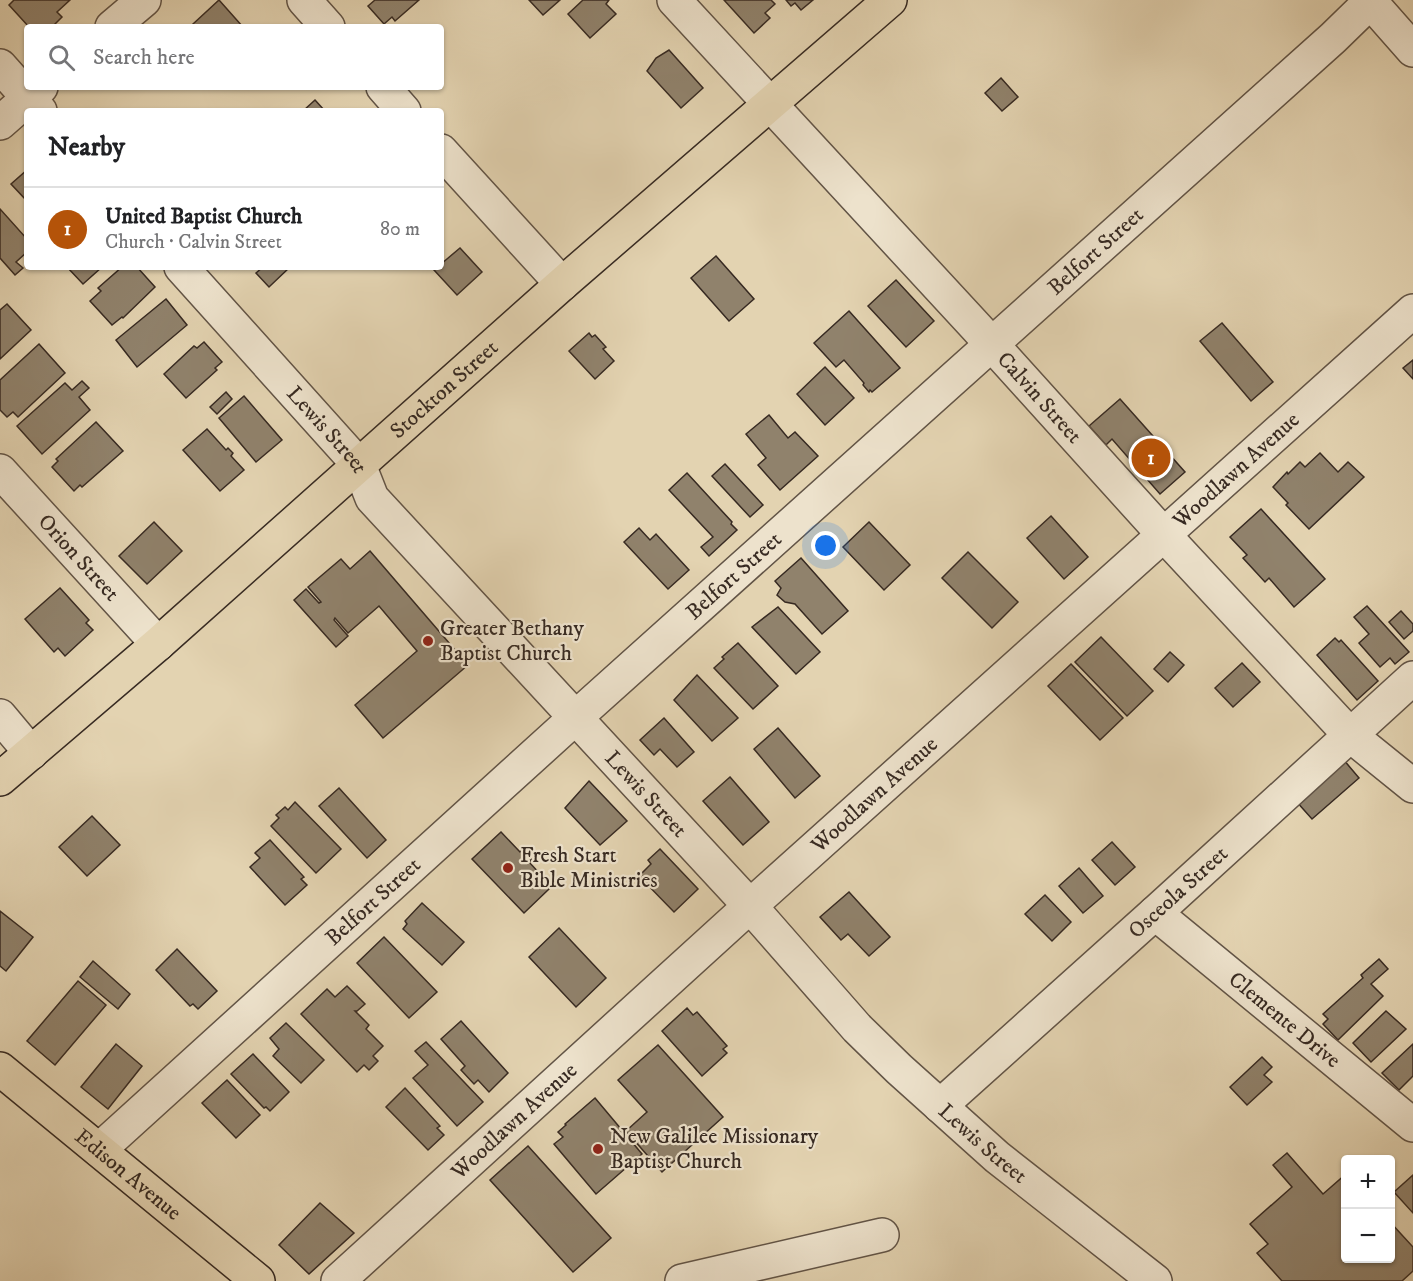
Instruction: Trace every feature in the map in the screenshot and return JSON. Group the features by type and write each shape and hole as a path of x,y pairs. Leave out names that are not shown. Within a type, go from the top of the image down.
{"main road":[{"name":"Stockton Street","path":"0,779 158,644 562,284 890,0"},
{"name":"Edison Avenue","path":"0,1069 258,1281"}],"street":[{"path":"116,24 144,0"},
{"path":"304,0 325,24"},
{"name":"Calvin Street","path":"674,0 1350,735 1413,786"},
{"path":"1369,1 1413,50"},
{"name":"Belfort Street","path":"99,1150 990,344 1333,38 1369,1"},
{"path":"0,66 24,87"},
{"path":"386,90 402,108"},
{"path":"0,123 37,99"},
{"path":"444,154 562,284"},
{"name":"Lewis Street","path":"184,270 359,465 372,498 750,906 857,1028 997,1157 1155,1281"},
{"name":"Woodlawn Avenue","path":"338,1281 750,906 1413,311"},
{"name":"Orion Street","path":"0,471 158,644"},
{"name":"Osceola Street","path":"940,1106 1413,678"},
{"path":"0,716 32,753"},
{"name":"Clemente Drive","path":"1155,913 1413,1125"},
{"path":"682,1281 882,1235"}],"building":[{"path":"14,0 70,0 57,12 62,17 55,24 26,24 9,5"},
{"path":"219,0 240,24 193,24"},
{"path":"375,0 419,0 395,21 392,17 384,24 368,6"},
{"path":"529,0 560,0 543,15"},
{"path":"583,0 609,0 606,4 616,14 590,38 568,14"},
{"path":"724,0 771,0 775,4 765,13 770,18 754,33"},
{"path":"786,0 813,0 801,10 795,3 791,6"},
{"path":"669,50 703,88 681,108 647,71 656,58"},
{"path":"1001,78 1018,97 1002,111 985,93"},
{"path":"315,100 322,108 306,108"},
{"path":"24,173 24,198 11,184"},
{"path":"0,209 24,236 24,255 16,262 23,268 15,275 0,258"},
{"path":"460,248 482,272 457,295 434,270 444,270 444,261"},
{"path":"716,256 754,299 729,321 691,278"},
{"path":"70,270 99,270 83,284"},
{"path":"119,270 140,270 155,287 123,318 112,325 90,301 101,291 98,288"},
{"path":"260,270 287,270 269,287 256,273"},
{"path":"896,280 934,321 906,347 868,306"},
{"path":"166,299 187,325 137,367 116,340"},
{"path":"7,304 31,330 0,359 0,310"},
{"path":"849,311 900,368 872,392 870,390 869,392 844,360 836,367 814,343"},
{"path":"1222,323 1273,382 1251,401 1200,341"},
{"path":"589,333 592,337 595,335 606,347 603,349 614,361 595,379 569,351"},
{"path":"204,342 222,362 215,368 217,370 186,398 164,374 194,346 197,348"},
{"path":"39,344 65,373 18,417 13,412 7,417 0,410 0,380"},
{"path":"1413,360 1413,379 1403,368"},
{"path":"825,367 854,398 825,425 797,394"},
{"path":"82,381 89,388 79,397 90,410 42,454 17,426 65,383 72,390"},
{"path":"226,392 232,399 217,414 210,407"},
{"path":"244,396 282,440 256,462 219,418"},
{"path":"1120,399 1185,472 1160,494 1112,439 1106,445 1089,426"},
{"path":"769,415 788,438 795,432 818,456 780,490 758,465 766,458 746,434"},
{"path":"96,422 123,451 82,487 80,485 74,491 52,467 58,461 56,459"},
{"path":"207,429 226,450 228,448 233,453 231,456 244,470 220,491 183,450"},
{"path":"1320,453 1338,472 1348,462 1364,477 1309,529 1286,505 1288,503 1273,487 1300,462 1305,467"},
{"path":"725,464 763,505 750,517 712,476"},
{"path":"687,473 737,530 709,556 701,547 713,537 669,490"},
{"path":"1261,509 1325,579 1294,607 1269,578 1265,582 1243,558 1247,555 1230,537"},
{"path":"1051,516 1088,557 1064,579 1027,538"},
{"path":"154,522 182,551 147,584 119,556"},
{"path":"869,522 910,565 884,590 843,547"},
{"path":"639,528 650,540 656,534 689,570 668,589 624,542"},
{"name":"Greater Bethany Baptist Church","path":"370,551 468,665 383,738 355,705 417,651 379,606 348,633 335,618 334,620 348,636 336,647 294,600 306,589 319,603 321,602 308,587 341,559 350,569"},
{"path":"968,552 1018,602 992,628 942,578"},
{"path":"801,558 848,611 822,634 795,604 785,602 777,595 781,588 775,581"},
{"path":"60,588 89,620 86,623 93,630 65,656 58,648 54,652 25,619"},
{"path":"1367,606 1409,652 1395,664 1390,658 1380,667 1359,643 1369,634 1354,617"},
{"path":"778,607 820,652 796,674 752,627"},
{"path":"1401,611 1413,624 1413,631 1404,639 1389,622"},
{"path":"1101,637 1153,691 1127,716 1075,662"},
{"path":"1335,638 1339,642 1341,640 1378,681 1357,700 1317,655"},
{"path":"738,643 778,686 753,709 714,668 724,659 722,657"},
{"path":"1170,652 1184,665 1168,682 1154,669"},
{"path":"1242,663 1260,682 1233,707 1215,688"},
{"path":"1071,664 1123,718 1100,740 1048,686"},
{"path":"697,675 738,718 712,741 674,700"},
{"path":"664,718 694,752 677,767 660,749 654,755 640,740"},
{"path":"778,728 820,776 795,798 754,749"},
{"path":"1343,759 1359,778 1312,819 1296,801"},
{"path":"730,777 769,822 743,845 703,801"},
{"path":"589,781 627,821 600,845 565,808"},
{"path":"339,788 386,840 367,858 319,806"},
{"path":"295,802 341,849 316,873 271,826 279,818 276,815 285,807 288,810"},
{"path":"92,816 120,845 87,876 59,847"},
{"name":"Fresh Start Bible Ministries","path":"501,832 520,852 522,850 532,860 529,862 541,875 538,878 549,889 524,913 472,859"},
{"path":"270,840 304,877 301,879 307,885 285,905 250,867 260,858 255,853"},
{"path":"1112,842 1135,867 1115,885 1092,860"},
{"path":"660,849 698,889 674,912 639,876 651,864 648,860"},
{"path":"1079,868 1103,896 1083,913 1059,886"},
{"path":"849,892 890,937 869,956 848,934 841,940 820,917"},
{"path":"1045,895 1071,922 1052,941 1025,914"},
{"path":"422,903 464,942 442,965 403,929 407,924 405,921"},
{"path":"0,911 33,937 6,971 0,966"},
{"path":"559,928 606,978 576,1007 529,957"},
{"path":"384,937 437,992 409,1018 357,963"},
{"path":"177,949 217,991 198,1009 193,1004 190,1006 156,970"},
{"path":"1379,959 1388,969 1371,984 1383,996 1338,1040 1323,1024 1328,1019 1323,1014 1363,978 1361,975"},
{"path":"93,961 130,994 118,1009 80,977"},
{"path":"78,981 106,1005 55,1065 27,1041"},
{"path":"347,986 365,1004 355,1011 369,1025 366,1029 383,1046 373,1056 378,1061 369,1070 364,1065 357,1072 301,1014 327,989 335,997"},
{"path":"687,1008 693,1015 697,1012 727,1046 723,1049 727,1053 702,1076 662,1031"},
{"path":"1386,1011 1406,1029 1371,1062 1353,1043"},
{"path":"461,1021 508,1073 489,1092 478,1080 474,1084 461,1070 465,1066 441,1039"},
{"path":"286,1023 324,1060 301,1083 273,1056 279,1049 270,1038"},
{"path":"426,1042 483,1102 457,1126 413,1078 428,1065 415,1051"},
{"path":"116,1044 142,1066 108,1109 81,1087"},
{"path":"1413,1044 1413,1076 1399,1090 1382,1073"},
{"path":"658,1045 723,1117 662,1172 626,1131 647,1112 618,1080"},
{"path":"253,1054 289,1092 270,1111 264,1108 231,1074"},
{"path":"1262,1057 1272,1067 1264,1075 1272,1082 1247,1105 1230,1087"},
{"path":"227,1080 260,1115 236,1138 202,1103"},
{"path":"405,1088 440,1126 437,1128 444,1135 428,1150 386,1107"},
{"name":"New Galilee Missionary Baptist Church","path":"595,1098 642,1154 596,1194 554,1144 563,1137 558,1132 565,1124"},
{"path":"528,1146 611,1238 573,1272 490,1180"},
{"path":"1287,1153 1323,1194 1341,1178 1341,1263 1395,1263 1395,1227 1413,1247 1413,1271 1402,1281 1282,1281 1257,1253 1268,1244 1250,1224 1292,1187 1273,1165"},
{"path":"1413,1175 1413,1213 1395,1193"},
{"path":"320,1203 354,1233 309,1274 279,1245"}],"place":[{"name":"United Baptist Church","path":"1151,458"},
{"name":"Greater Bethany Baptist Church","path":"428,641"},
{"name":"Fresh Start Bible Ministries","path":"508,868"},
{"name":"New Galilee Missionary Baptist Church","path":"598,1149"}]}
